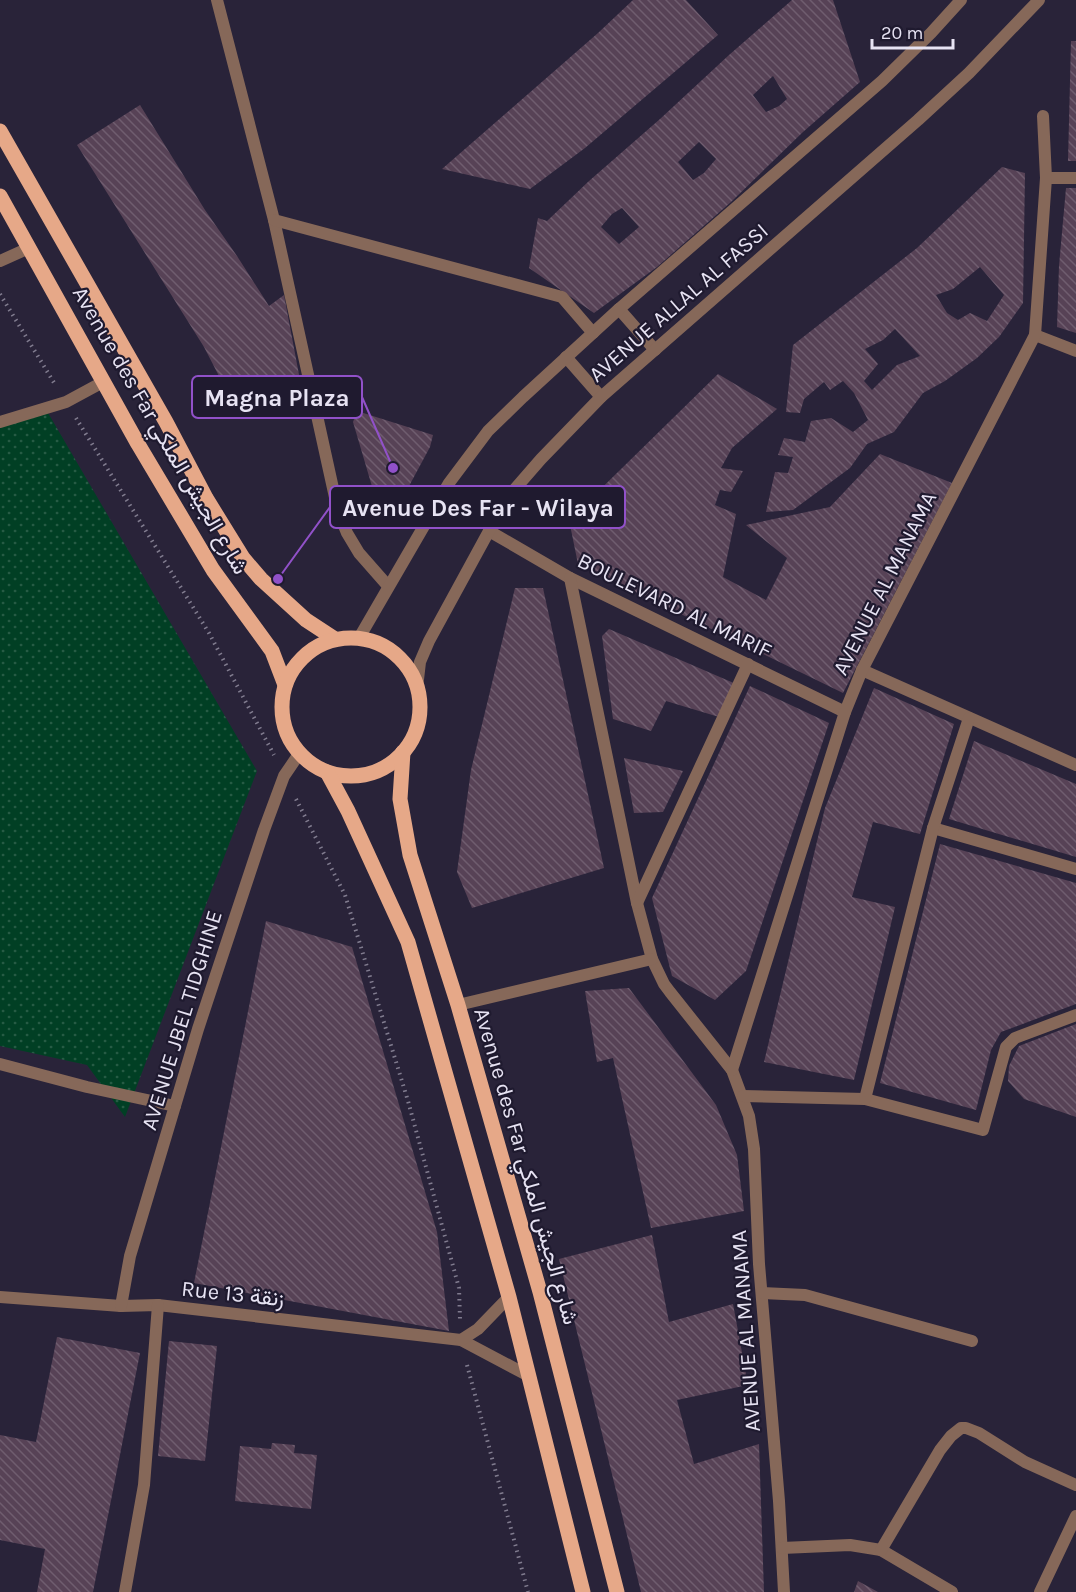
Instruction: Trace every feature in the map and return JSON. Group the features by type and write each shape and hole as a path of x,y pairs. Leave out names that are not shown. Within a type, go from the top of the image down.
{"main road":[{"name":"Avenue des Far شارع الجيش الملكي","path":"0,131 166,422 206,498 243,558 261,579 306,620 335,639"},
{"name":"Avenue des Far شارع الجيش الملكي","path":"0,196 138,444 213,570 272,651 285,685"},
{"path":"359,638 378,643 395,654 409,669 417,688 420,710 415,732 403,752 381,769 354,776 327,772 299,754 286,733 281,709 285,685 304,655 335,639 359,638"},
{"name":"Avenue des Far شارع الجيش الملكي","path":"403,752 400,799 410,855 458,1005 540,1292 617,1592"},
{"path":"327,772 348,811 408,942 509,1298 583,1592"}],"street":[{"path":"217,0 274,220 338,511 359,553 388,586"},
{"name":"AVENUE ALLAL AL FASSI","path":"359,638 449,483 488,431 619,309 882,81 961,0"},
{"name":"AVENUE ALLAL AL FASSI","path":"417,688 420,662 489,531 507,498 541,459 601,397 969,73 1039,0"},
{"name":"AVENUE AL MANAMA","path":"732,1070 845,712 862,670 1035,334 1046,178 1043,116"},
{"path":"1046,178 1076,178"},
{"path":"274,220 562,297 593,333"},
{"path":"0,261 29,248"},
{"path":"619,309 655,350"},
{"path":"1035,334 1076,351"},
{"path":"566,357 601,397"},
{"path":"0,422 66,402 103,382"},
{"name":"BOULEVARD AL MARIF","path":"489,531 570,578 845,712"},
{"name":"AVENUE AL MANAMA","path":"570,578 637,903 652,959 664,984 732,1070 749,1116 754,1149 784,1592"},
{"path":"637,903 748,664"},
{"path":"862,670 1076,765"},
{"path":"865,1099 933,828 969,718"},
{"name":"AVENUE JBEL TIDGHINE","path":"121,1306 130,1256 198,1029 260,841 284,776 299,754"},
{"path":"933,828 1076,869"},
{"path":"458,1005 652,959"},
{"path":"743,1096 865,1099 983,1130 1006,1047 1016,1038 1076,1015"},
{"path":"0,1064 87,1087 175,1106"},
{"path":"762,1293 805,1295 972,1341"},
{"name":"Rue 13 زنقة","path":"0,1297 121,1306 158,1305 461,1340 529,1376"},
{"path":"461,1340 478,1329 509,1298"},
{"path":"125,1592 144,1485 158,1305"},
{"path":"881,1550 940,1450 961,1428 979,1433 1025,1462 1076,1485"},
{"path":"1040,1592 1076,1516"},
{"path":"782,1548 850,1545 881,1550 952,1592"}],"path":[{"path":"0,294 209,633 345,895 408,1101 459,1288 461,1340 528,1592"}],"green space":[{"path":"44,406 257,771 125,1117 87,1065 0,1046 0,419"}],"building":[{"path":"633,0 686,0 718,35 585,148 530,189 442,169 598,33"},
{"path":"792,0 833,0 860,82 803,132 731,202 657,267 594,313 529,268 538,218 547,221","holes":["773,76 787,99 766,112 753,95","699,142 716,159 704,173 693,180 678,162","622,208 639,227 619,244 601,227 612,214"]},
{"path":"1071,41 1076,41 1076,161 1068,161"},
{"path":"140,105 205,210 269,306 284,295 300,380 236,409 204,347 77,145"},
{"path":"1002,167 1025,173 1023,303 999,337 977,358 945,381 923,393 894,432 867,444 850,468 793,510 766,512 775,472 788,473 793,457 778,455 784,438 805,442 811,421 831,418 853,432 868,420 854,393 843,381 830,390 824,382 804,399 800,413 786,412 793,345 917,248","holes":["980,267 1004,295 987,321 970,313 958,320 947,313 936,295 953,289","895,329 920,356 897,365 872,390 864,381 878,364 865,349 883,340"]},
{"path":"1066,188 1076,188 1076,333 1057,327 1059,266"},
{"path":"718,374 777,409 732,448 721,468 743,471 731,492 720,490 715,505 736,514 723,577 766,600 787,558 746,525 830,507 880,454 952,483 843,693 578,564 569,520"},
{"path":"357,411 433,435 430,447 401,501 393,507 384,506 376,500 353,422"},
{"path":"515,588 543,588 604,868 472,908 457,872 471,770"},
{"path":"609,629 736,684 719,717 666,701 651,731 613,719 602,636"},
{"path":"750,686 829,723 746,971 715,1000 672,976 652,898"},
{"path":"874,688 954,724 920,834 873,822 852,897 895,907 854,1080 764,1062 825,808"},
{"path":"974,741 1076,784 1076,857 949,819"},
{"path":"624,758 683,771 663,812 634,813"},
{"path":"940,844 1076,883 1076,1004 1001,1032 991,1050 976,1110 880,1083"},
{"path":"266,921 352,947 437,1232 449,1331 194,1283"},
{"path":"629,988 716,1105 737,1155 744,1211 651,1228 613,1058 597,1062 585,991"},
{"path":"1076,1024 1076,1117 1024,1099 1008,1081 1009,1066 1019,1046"},
{"path":"652,1235 669,1322 733,1304 748,1385 677,1400 694,1464 759,1444 764,1592 641,1592 559,1259"},
{"path":"57,1337 140,1353 93,1592 37,1592 45,1549 0,1540 0,1435 36,1442"},
{"path":"169,1341 217,1346 205,1461 158,1456"},
{"path":"272,1443 295,1445 294,1453 317,1455 311,1509 235,1501 240,1446 271,1449"},
{"path":"858,1581 878,1592 854,1592"}],"place":[{"name":"Magna Plaza","path":"393,468"},
{"name":"Avenue Des Far - Wilaya","path":"278,579"}]}
